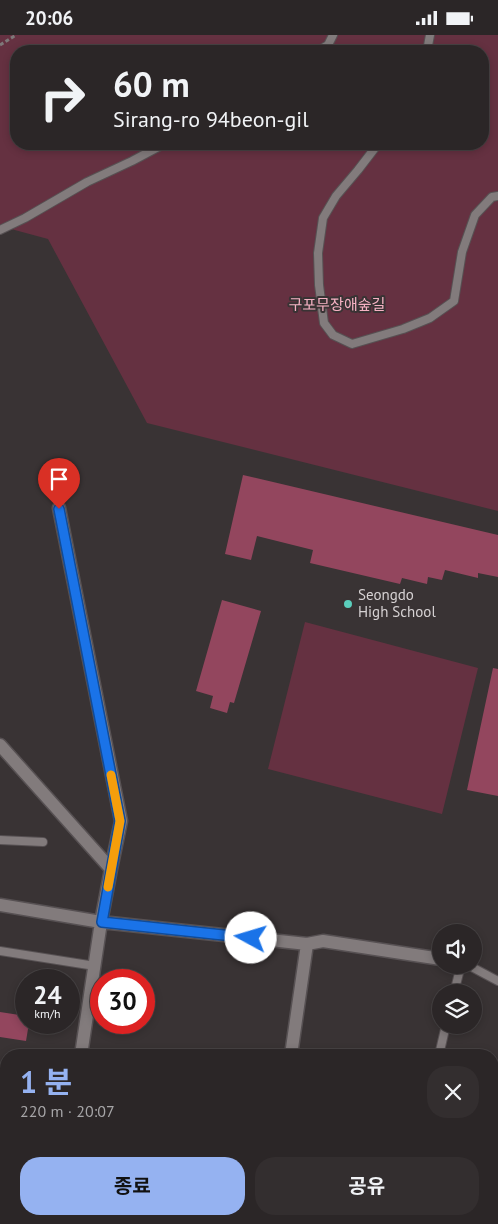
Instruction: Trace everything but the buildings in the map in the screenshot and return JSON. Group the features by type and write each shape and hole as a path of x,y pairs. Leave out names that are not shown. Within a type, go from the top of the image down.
{"street":[{"path":"59,509 120,821 82,1049"},
{"path":"0,745 111,869"},
{"path":"0,905 102,922 307,944 323,941 432,958"},
{"path":"292,1049 307,944"}],"lane":[{"path":"0,230 87,182 153,150"},
{"path":"374,150 336,196 323,217 318,253 319,285 324,323 334,335 352,344 403,329 430,318 454,301 462,252 475,215 492,197 498,195"},
{"path":"0,840 42,842"},
{"path":"0,951 95,966"},
{"path":"482,972 498,981"},
{"path":"440,1049 444,1034"}],"path":[{"path":"0,45 16,35"}],"green space":[{"name":"구포무장애숲길","path":"0,35 498,35 498,511 147,423 48,239 0,226"},
{"path":"305,622 478,668 442,814 268,769"}],"slow traffic":[{"path":"108,887 120,821 111,775"}],"place":[{"name":"Seongdo High School","path":"348,604"}],"route":[{"path":"59,509 120,821 102,922 251,938"}]}
